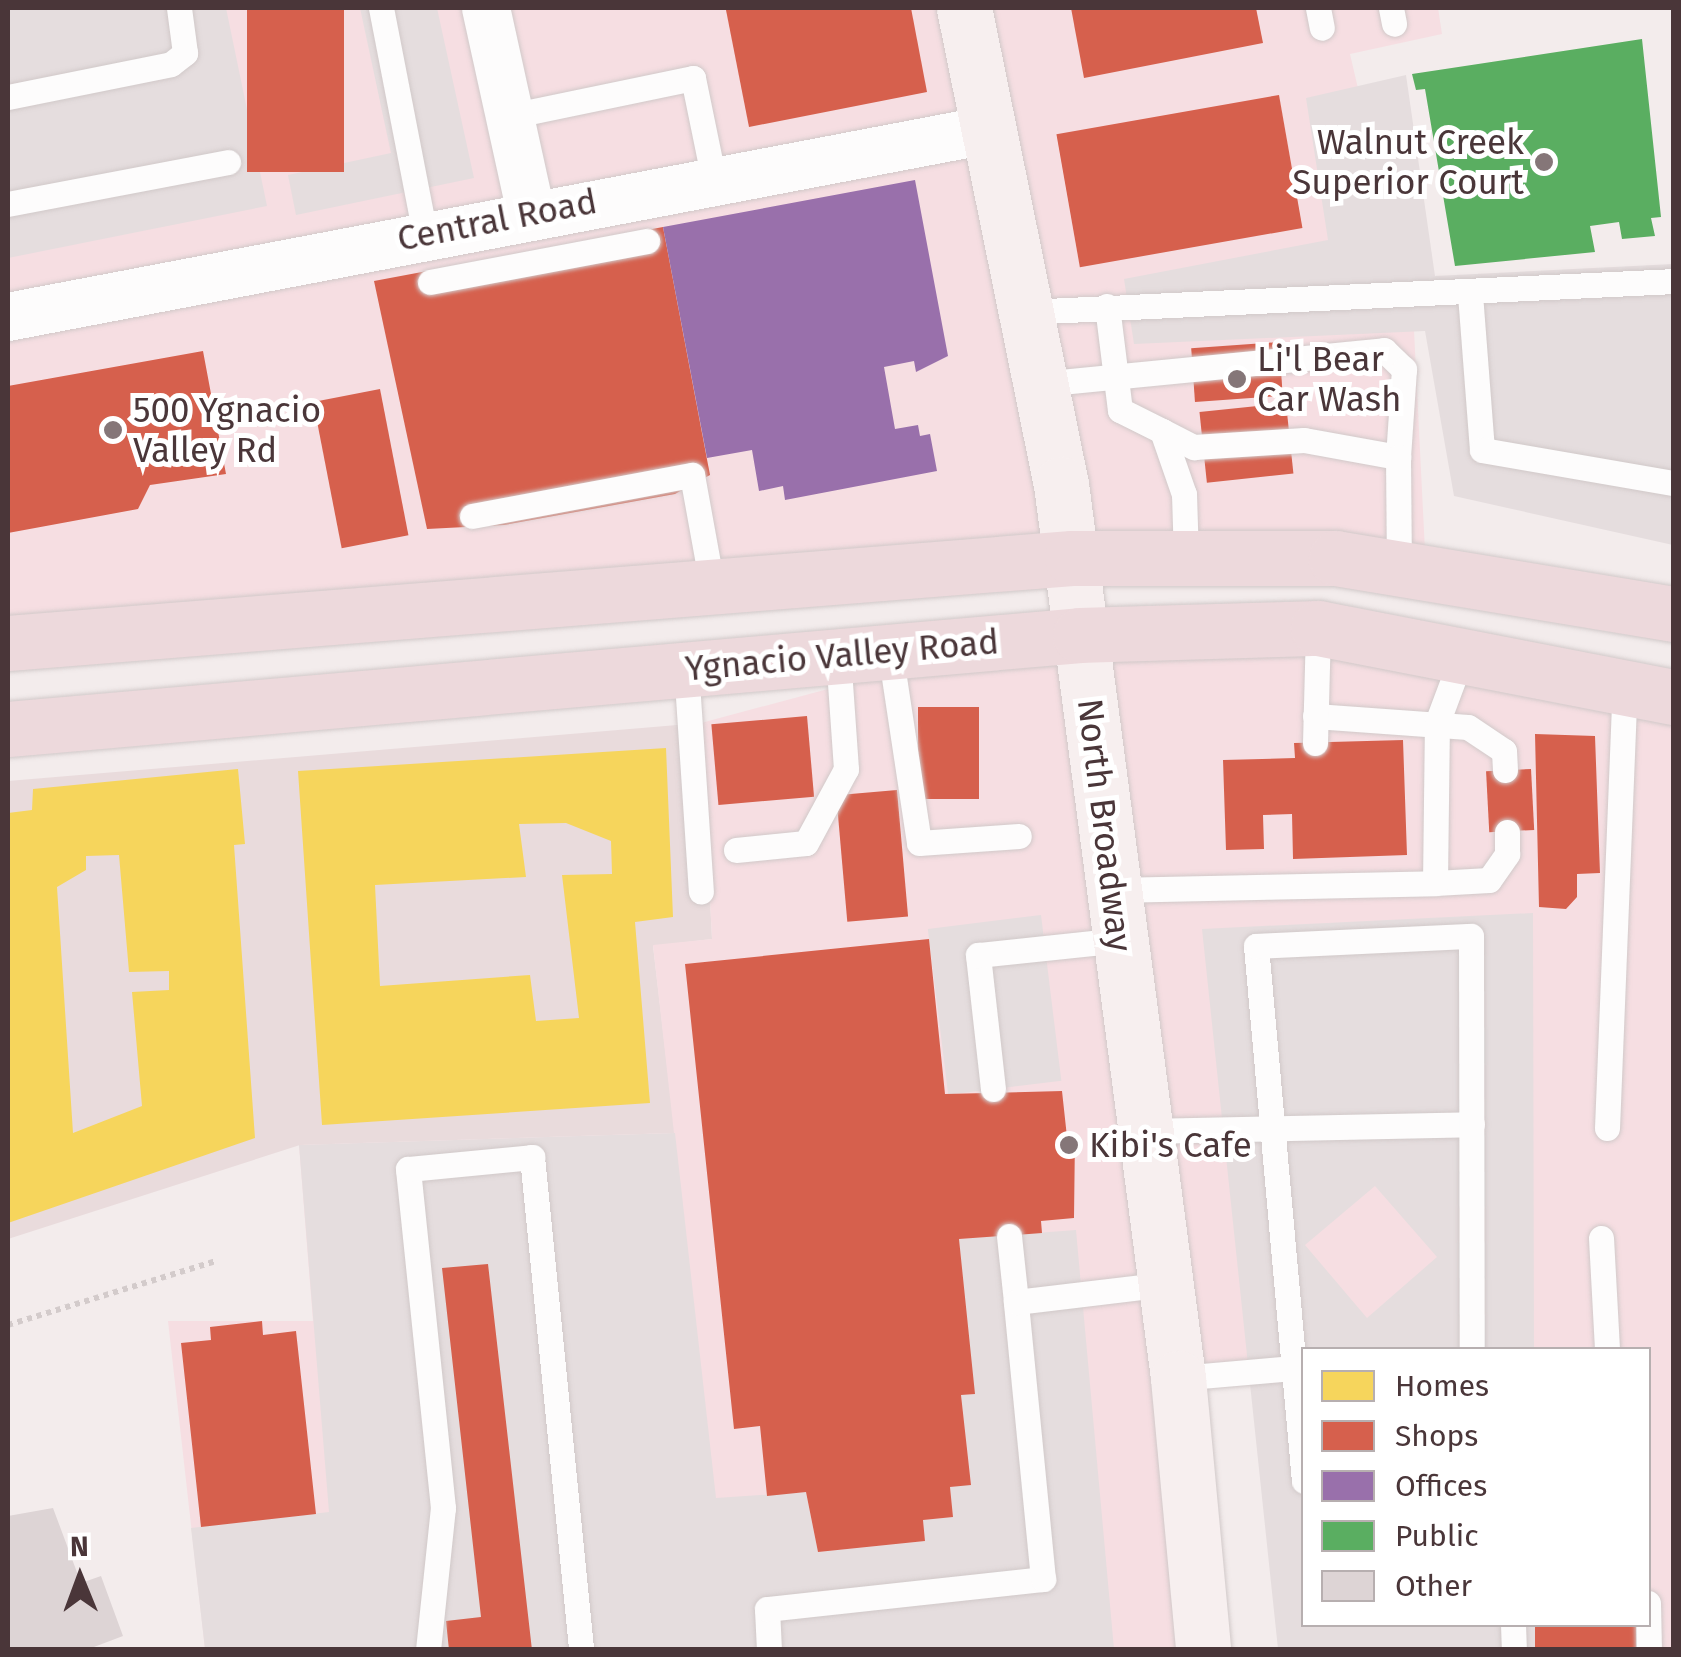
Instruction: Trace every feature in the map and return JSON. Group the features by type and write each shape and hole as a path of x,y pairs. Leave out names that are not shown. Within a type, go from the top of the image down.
{"highway":[{"path":"8,643 1072,558 1186,558 1399,567 1674,614"},
{"name":"Ygnacio Valley Road","path":"8,729 1080,635 1318,628 1649,692"}],"street":[{"path":"486,8 535,231"},
{"name":"North Broadway","path":"964,8 1072,558 1178,1378 1203,1650"},
{"name":"Central Road","path":"8,317 424,234 535,231 650,221 714,180 987,130"}],"lane":[{"path":"8,98 171,64 185,53 179,8"},
{"path":"381,8 424,234"},
{"path":"510,116 693,78 714,180"},
{"path":"8,204 228,162"},
{"path":"430,282 650,221"},
{"path":"1025,312 1470,294 1674,281"},
{"path":"1470,294 1482,450 1674,483"},
{"path":"1108,306 1120,410 1162,432 1194,447 1304,440 1398,457"},
{"path":"1040,384 1116,372 1384,350 1404,370 1398,457 1399,567"},
{"path":"1162,432 1184,494 1186,558"},
{"path":"472,516 692,476 712,585"},
{"path":"1315,743 1318,628"},
{"path":"864,653 919,843 1019,836"},
{"path":"736,850 806,842 846,769 864,653"},
{"path":"1434,883 1436,723 1462,656"},
{"path":"686,667 701,892"},
{"path":"1607,1128 1649,692"},
{"path":"1316,716 1358,729 1436,723 1489,735 1505,770"},
{"path":"993,1089 978,955 1117,915 1317,870 1360,868 1434,883 1489,880 1507,854 1507,832"},
{"path":"1301,1412 1256,946 1471,936 1472,1347"},
{"path":"1146,1131 1472,1124"},
{"path":"428,1650 443,1508 408,1169 532,1157 581,1650"},
{"path":"768,1650 767,1608 1043,1578 1009,1236"},
{"path":"1601,1238 1607,1347"},
{"path":"1016,1302 1166,1284"},
{"path":"1178,1378 1299,1367"}],"path":[{"path":"8,1325 216,1261"}],"shaded area":[{"path":"8,8 1438,8 1442,34 1350,54 1414,330 1426,571 1336,558 8,643"},
{"path":"8,8 226,8 267,206 8,258"},
{"path":"360,8 437,8 474,178 296,215 288,175 391,153"},
{"path":"1406,75 1435,276 1673,264 1673,545 1454,496 1425,331 1134,344 1124,279 1328,240 1306,98"},
{"path":"1158,634 1673,697 1673,1649 1536,1649 1535,1627 1651,1627 1651,1347 1534,1347 1534,1338 1301,1347 1301,1351 1178,1378 1203,1649 205,1649 168,1321 313,1321 299,1145 674,1133 653,945 712,939 701,723 1003,642"},
{"path":"701,723 712,939 653,946 675,1133 300,1145 8,1239 8,781"},
{"path":"1533,913 1534,1347 1301,1347 1301,1627 1535,1627 1536,1649 1278,1649 1202,929","holes":["1375,1186 1437,1257 1367,1318 1305,1245"]},
{"path":"1041,915 1061,1081 948,1095 928,929"},
{"path":"675,1133 716,1498 806,1492 818,1552 925,1541 923,1520 953,1517 950,1487 971,1484 961,1395 974,1394 959,1239 1076,1230 1114,1649 205,1649 191,1528 329,1512 299,1145"}],"building: Homes":[{"path":"666,748 673,917 635,922 650,1103 322,1125 298,771","holes":["566,823 611,841 612,874 562,875 579,1018 536,1021 530,975 380,986 375,885 526,877 519,824"]},
{"path":"238,769 245,844 234,845 255,1138 8,1223 8,813 32,810 33,789","holes":["119,855 129,972 169,971 169,990 132,992 142,1106 73,1133 57,887 86,870 86,856"]}],"building: Shops":[{"path":"247,8 344,8 344,172 247,172"},
{"path":"911,8 927,92 749,127 726,10"},
{"path":"1071,8 1256,8 1263,43 1084,78"},
{"path":"1279,95 1302,228 1080,267 1056,134"},
{"path":"663,227 710,475 675,494 504,525 427,529 374,281"},
{"name":"Li'l Bear Car Wash","path":"1279,342 1283,396 1195,402 1191,348"},
{"name":"500 Ygnacio Valley Rd","path":"203,351 226,474 150,485 138,509 8,533 8,386"},
{"path":"380,389 408,535 342,548 313,402"},
{"path":"1286,403 1293,474 1207,483 1199,412"},
{"path":"918,707 979,707 979,799 918,799"},
{"path":"807,716 814,797 718,805 711,724"},
{"path":"1535,734 1595,736 1600,873 1577,874 1577,897 1566,909 1539,907"},
{"path":"1403,740 1407,855 1293,859 1292,814 1263,815 1264,849 1226,850 1223,760 1295,758 1294,743"},
{"path":"1531,769 1534,830 1489,832 1486,771"},
{"path":"897,790 908,917 847,922 836,795"},
{"path":"929,939 945,1094 1062,1091 1067,1137 1075,1136 1074,1218 1041,1221 1042,1233 959,1239 975,1394 961,1395 971,1485 950,1487 953,1517 923,1520 925,1541 818,1552 806,1492 767,1496 760,1426 734,1429 685,964"},
{"path":"488,1264 532,1650 449,1650 446,1621 481,1617 442,1268"},
{"path":"262,1321 263,1335 296,1331 316,1514 201,1527 181,1343 211,1340 210,1327"},
{"path":"1535,1627 1636,1627 1636,1650 1535,1650"}],"building: Offices":[{"path":"915,180 948,356 916,372 914,361 884,367 895,429 918,425 920,436 930,434 937,471 785,500 783,486 759,491 752,450 707,458 663,227"}],"building: Public":[{"name":"Walnut Creek Superior Court","path":"1642,39 1661,217 1651,218 1655,236 1622,239 1619,222 1590,226 1595,252 1455,266 1425,89 1416,90 1412,74"}],"building: Other":[{"path":"53,1508 81,1583 101,1576 123,1636 86,1650 8,1650 8,1516"}],"place":[{"name":"Walnut Creek Superior Court","path":"1544,162"},
{"name":"Li'l Bear Car Wash","path":"1237,379"},
{"name":"500 Ygnacio Valley Rd","path":"113,430"},
{"name":"Kibi's Cafe","path":"1069,1145"}]}
